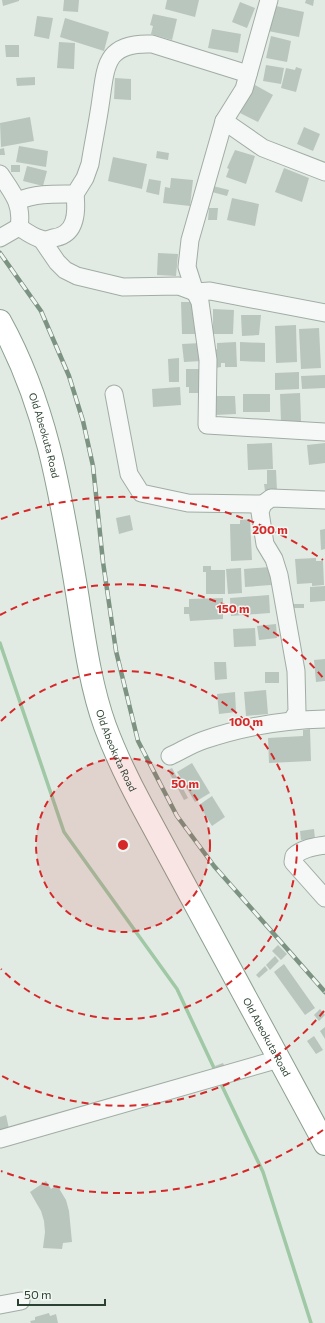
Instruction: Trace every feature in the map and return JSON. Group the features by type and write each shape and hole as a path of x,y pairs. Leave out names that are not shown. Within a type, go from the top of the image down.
{"highway":[{"name":"Old Abeokuta Road","path":"0,321 24,373 44,425 57,477 93,680 105,726 132,788 325,1144"}],"street":[{"path":"269,0 244,89 224,122 190,240 187,267 195,292 200,302 208,360 207,425 325,432"},
{"path":"42,240 59,238 70,229 76,220 77,211 75,194 85,178 90,164 105,68 115,53 136,44 152,44 248,74"},
{"path":"224,122 263,148 325,172"},
{"path":"0,174 18,201 20,218 19,227"},
{"path":"18,201 27,197 46,194 75,194"},
{"path":"19,227 42,240 57,262 65,270 77,276 123,286 179,286 195,292 210,291 325,313"},
{"path":"0,238 19,227"},
{"path":"114,394 129,474 141,493 188,503 263,504"},
{"path":"170,756 203,740 260,726 306,717 296,671 279,575 274,560 265,544 260,512 263,504 271,498 325,500"},
{"path":"325,845 306,848 298,852 294,856 293,862 325,898"},
{"path":"0,1139 278,1059"},
{"path":"0,1305 21,1301"}],"building":[{"path":"2,0 19,0 19,1 3,6"},
{"path":"64,0 79,0 78,12 63,11"},
{"path":"167,0 199,0 195,17 165,9"},
{"path":"306,0 314,0 313,6 305,3"},
{"path":"240,2 255,8 247,28 232,22"},
{"path":"276,6 304,12 299,37 268,31 271,15 274,16"},
{"path":"153,14 177,19 172,40 151,34 153,26 150,25"},
{"path":"37,16 53,18 49,39 34,36"},
{"path":"65,18 109,32 104,51 60,37"},
{"path":"212,29 241,34 238,53 208,48"},
{"path":"271,36 291,41 287,62 266,58"},
{"path":"59,42 75,43 74,69 57,68"},
{"path":"5,45 19,45 19,57 6,57"},
{"path":"266,65 284,68 281,84 263,81"},
{"path":"296,67 302,69 296,92 281,88 286,68 295,70"},
{"path":"35,77 35,85 17,86 16,78"},
{"path":"115,78 131,79 131,100 114,99"},
{"path":"255,85 273,95 258,122 240,113"},
{"path":"30,117 34,141 1,147 0,123"},
{"path":"304,127 320,134 313,151 297,144"},
{"path":"19,146 48,151 46,167 16,162"},
{"path":"4,148 5,155 0,155 0,149"},
{"path":"235,150 255,156 246,184 226,177 229,169 227,168"},
{"path":"157,151 169,153 168,160 156,158"},
{"path":"113,157 147,164 142,189 108,181"},
{"path":"11,165 20,165 20,172 11,172"},
{"path":"27,166 47,171 43,186 23,181"},
{"path":"284,168 309,178 302,202 275,192"},
{"path":"171,178 193,180 190,206 163,203 165,187 170,188"},
{"path":"149,179 161,181 159,195 146,192"},
{"path":"213,186 229,190 227,196 212,192"},
{"path":"232,198 259,204 255,226 227,220"},
{"path":"209,208 218,208 217,220 208,220"},
{"path":"158,253 178,254 176,276 157,275"},
{"path":"181,302 196,302 196,334 182,334"},
{"path":"213,309 234,310 233,334 213,334"},
{"path":"241,315 261,315 259,335 242,336"},
{"path":"296,325 297,362 276,363 275,326"},
{"path":"319,328 321,368 301,369 299,329"},
{"path":"236,342 237,367 225,367 225,363 221,363 221,367 215,368 215,350 217,349 217,343"},
{"path":"240,342 265,343 265,362 240,361"},
{"path":"201,343 202,361 184,362 182,344"},
{"path":"179,358 179,382 169,382 168,359"},
{"path":"186,369 206,369 206,393 189,393 189,387 186,387"},
{"path":"299,372 299,389 275,390 275,373"},
{"path":"325,375 325,388 302,389 301,376"},
{"path":"180,387 181,405 153,407 152,389"},
{"path":"300,393 301,421 281,422 280,394"},
{"path":"243,394 270,394 270,412 243,412"},
{"path":"215,396 235,396 236,414 215,415"},
{"path":"272,443 273,469 248,470 247,444"},
{"path":"325,443 325,463 309,465 307,445"},
{"path":"267,470 276,470 277,491 265,491 264,484 267,484"},
{"path":"130,515 133,530 119,534 116,518"},
{"path":"250,519 252,560 231,561 230,524 240,524 240,520"},
{"path":"325,529 325,549 321,550 320,530"},
{"path":"316,558 316,561 323,561 324,585 312,586 312,583 297,584 295,559"},
{"path":"203,566 211,566 211,570 225,570 225,594 206,594 206,572 203,572"},
{"path":"270,567 271,585 245,587 244,569"},
{"path":"241,568 242,593 228,594 226,569"},
{"path":"325,586 325,601 310,602 310,587"},
{"path":"269,595 270,613 231,616 230,598"},
{"path":"223,598 223,619 190,621 189,614 184,614 184,607 189,607 189,599"},
{"path":"292,604 304,604 304,608 292,608"},
{"path":"276,624 277,638 259,640 257,626"},
{"path":"255,628 256,646 234,647 233,629"},
{"path":"325,659 325,681 316,682 314,660"},
{"path":"214,662 226,662 227,679 215,680"},
{"path":"265,672 279,672 279,683 265,683"},
{"path":"266,690 268,714 246,716 244,692"},
{"path":"235,692 236,712 219,714 217,694"},
{"path":"310,729 311,761 269,763 268,738 303,736 303,730"},
{"path":"192,763 210,793 195,802 177,772"},
{"path":"172,768 179,781 175,784 168,770"},
{"path":"180,783 188,798 184,800 176,785"},
{"path":"212,796 225,817 212,826 199,805"},
{"path":"314,829 315,839 301,840 300,831"},
{"path":"278,945 287,954 281,960 272,951"},
{"path":"275,956 279,961 270,970 266,965"},
{"path":"284,964 315,1008 305,1015 274,972"},
{"path":"265,966 268,970 259,978 256,975"},
{"path":"320,1009 325,1015 319,1021 314,1015"},
{"path":"325,1027 325,1039 320,1031"},
{"path":"314,1036 323,1050 316,1054 307,1041"},
{"path":"223,1063 226,1070 218,1074 215,1066"},
{"path":"6,1115 9,1129 0,1131 0,1117"},
{"path":"46,1181 51,1189 57,1185 66,1200 69,1211 72,1242 63,1243 62,1249 43,1248 45,1232 44,1221 41,1211 30,1192"},
{"path":"49,1313 50,1316 56,1314 58,1323 31,1323 30,1321 35,1320 35,1317"}],"waterway":[{"path":"0,643 64,832 177,989 214,1068"},
{"path":"222,1086 263,1172 311,1323"}],"railway":[{"path":"0,253 41,311 69,376 83,421 93,466 103,562 116,651 138,741 177,816 214,866 325,992"}]}
